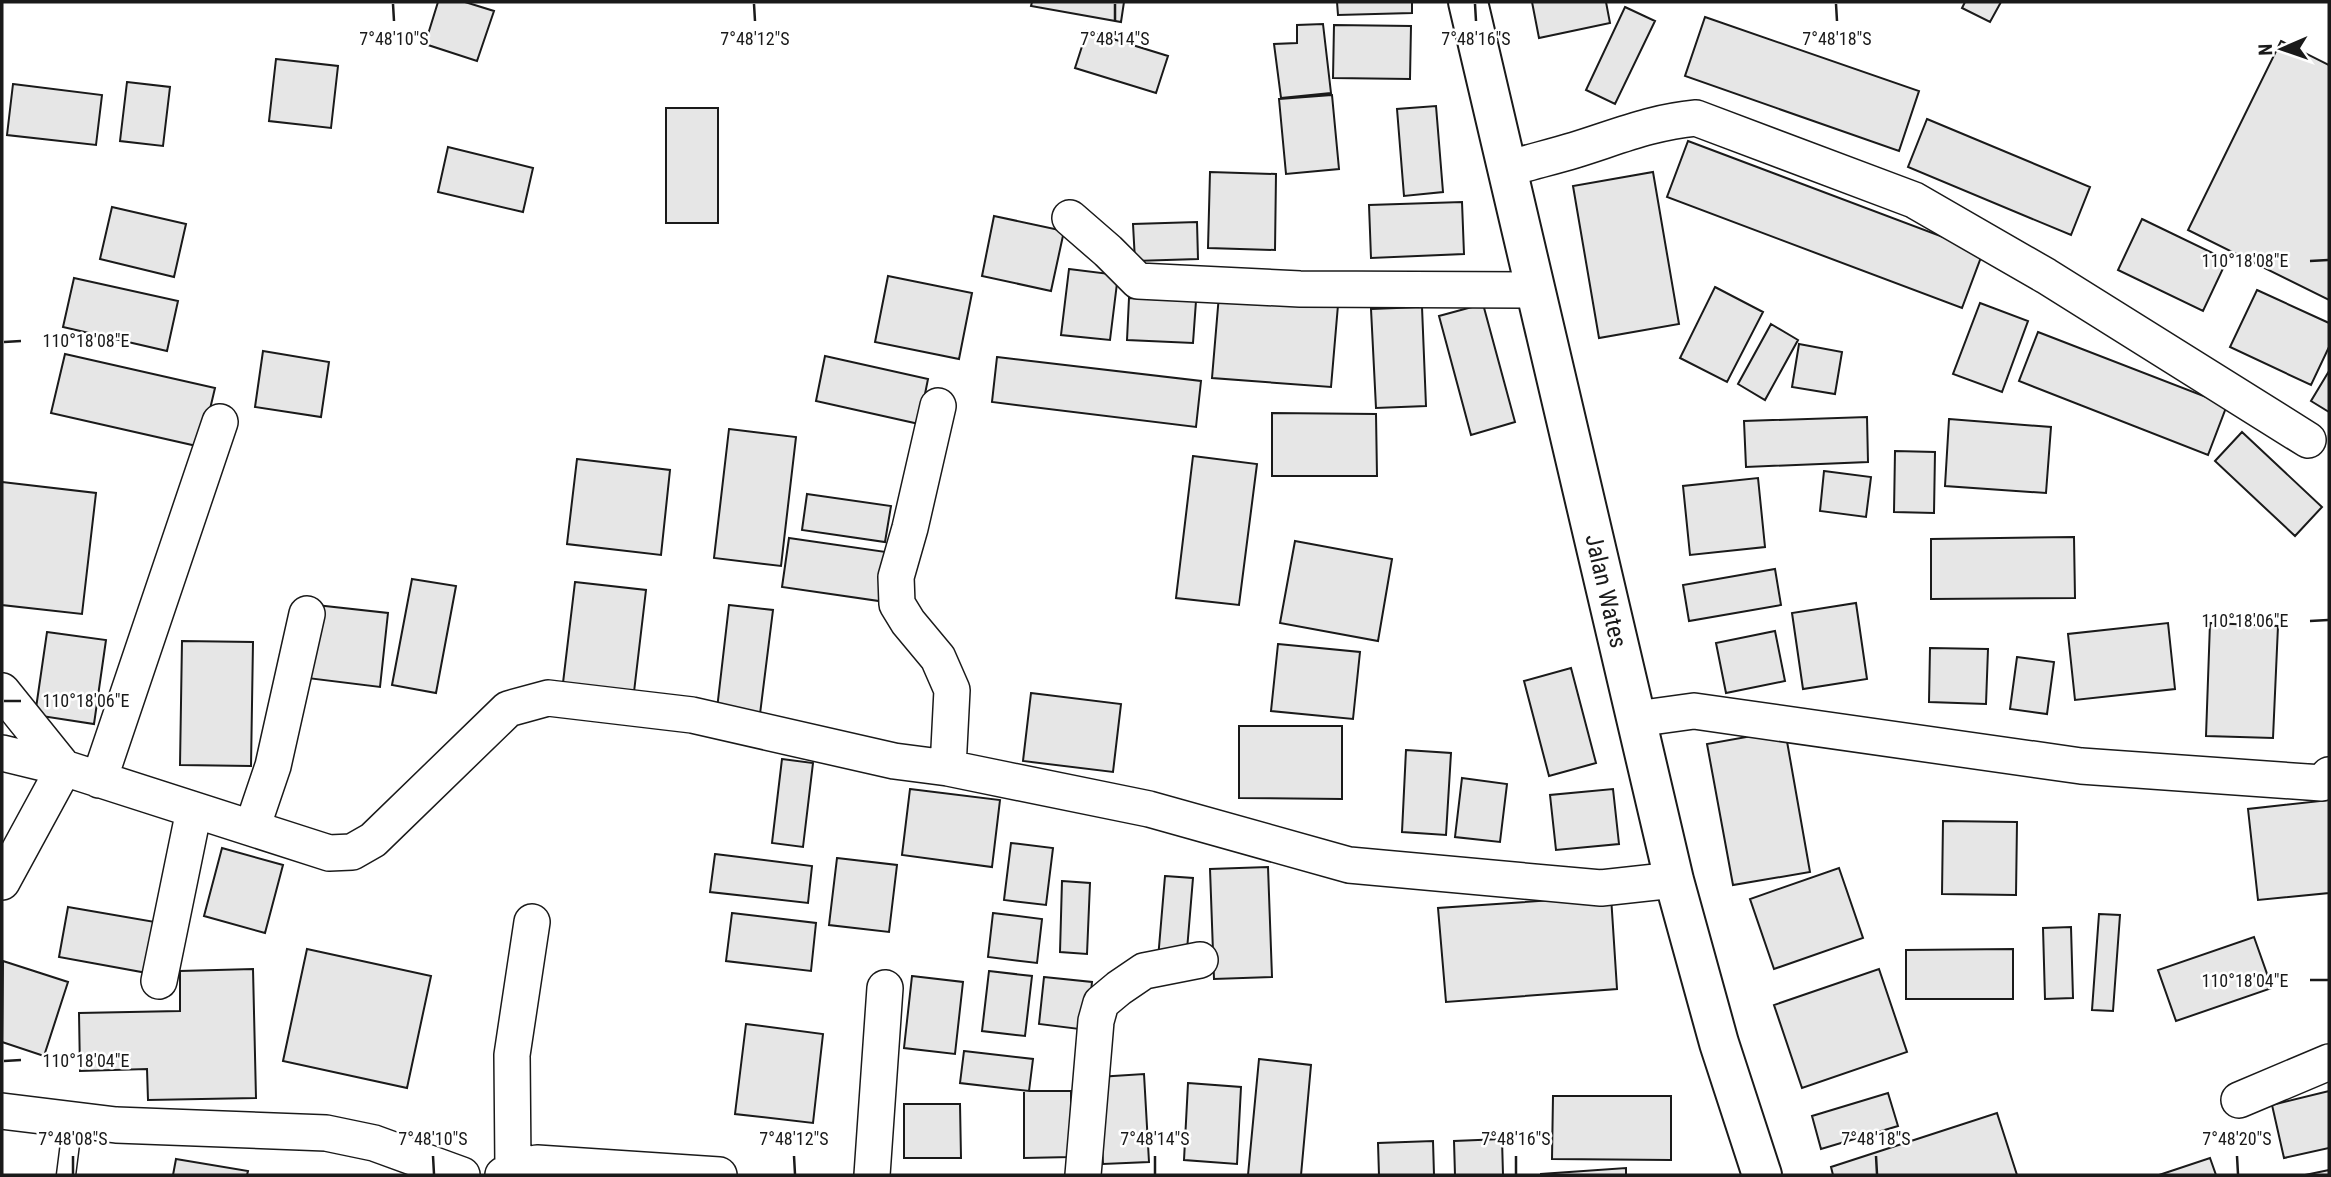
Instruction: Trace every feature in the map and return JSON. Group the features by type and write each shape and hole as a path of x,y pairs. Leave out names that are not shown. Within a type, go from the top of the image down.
{"highway":[{"name":"Jalan Wates","path":"1468,2 1674,880 1719,1043 1762,1175"}],"street":[{"path":"1507,169 1654,124 1696,118 1914,201 2046,275 2308,440"},
{"path":"1070,218 1138,281 1300,289 1535,290"},
{"path":"938,405 896,577 897,604 937,658 952,690 948,768"},
{"path":"99,780 220,422"},
{"path":"252,828 273,766 307,614"},
{"path":"2,691 64,768"},
{"path":"2,753 64,768 329,853 352,852 373,840 508,709 548,698 692,715 894,761 948,768 1149,809 1349,864 1601,888 1674,880"},
{"path":"1636,719 1695,711 2081,766 2322,783 2329,775"},
{"path":"2,882 64,768"},
{"path":"159,981 194,810"},
{"path":"532,922 512,1055 508,1172 537,1163 719,1175"},
{"path":"1083,1175 1096,1021 1101,1003 1144,971 1200,960"},
{"path":"872,1175 885,988"},
{"path":"2239,1100 2329,1062"},
{"path":"2,1111 116,1125 326,1133 374,1143 462,1175"}],"lane":[{"path":"66,1175 73,1120"}],"building":[{"path":"438,2 465,2 494,11 477,61 425,44"},
{"path":"1032,2 1124,2 1121,22 1031,6"},
{"path":"1337,2 1412,2 1412,13 1338,15"},
{"path":"1532,2 1606,2 1610,23 1539,38"},
{"path":"1965,2 2001,2 1990,22 1962,8"},
{"path":"1625,7 1655,21 1615,104 1586,90"},
{"path":"1705,17 1919,91 1899,151 1685,76"},
{"path":"1323,24 1331,93 1281,98 1274,44 1297,43 1297,25"},
{"path":"1334,25 1411,26 1410,79 1333,78"},
{"path":"1087,31 1168,56 1156,93 1075,68"},
{"path":"2281,41 2329,65 2329,300 2188,230"},
{"path":"276,59 338,66 331,128 269,121"},
{"path":"127,82 170,87 163,146 120,141"},
{"path":"13,84 102,95 96,145 7,135"},
{"path":"1332,95 1339,169 1286,174 1279,99"},
{"path":"1436,106 1443,192 1404,196 1397,109"},
{"path":"666,108 718,108 718,223 666,223"},
{"path":"1927,119 2090,187 2071,235 1908,167"},
{"path":"1688,141 1983,252 1962,308 1667,197"},
{"path":"448,147 533,168 523,212 438,192"},
{"path":"1210,172 1276,174 1275,250 1208,248"},
{"path":"1653,172 1679,324 1599,338 1573,186"},
{"path":"1462,202 1464,254 1371,258 1369,205"},
{"path":"112,207 186,224 174,277 100,259"},
{"path":"994,216 1064,231 1051,291 982,276"},
{"path":"2142,219 2227,260 2203,311 2118,270"},
{"path":"1197,222 1198,259 1135,261 1133,224"},
{"path":"1069,269 1118,275 1110,340 1061,335"},
{"path":"888,276 972,293 959,359 875,342"},
{"path":"74,278 178,301 167,351 63,327"},
{"path":"1715,287 1763,312 1727,382 1680,358"},
{"path":"2257,290 2329,323 2329,347 2311,385 2230,347"},
{"path":"1219,295 1338,305 1331,387 1212,378"},
{"path":"1129,298 1196,301 1193,343 1127,340"},
{"path":"1980,303 2028,321 2002,392 1953,374"},
{"path":"1483,304 1515,422 1471,435 1439,316"},
{"path":"1422,307 1426,406 1376,408 1371,309"},
{"path":"1771,324 1798,340 1765,400 1738,384"},
{"path":"2038,332 2227,405 2208,455 2019,381"},
{"path":"1799,344 1842,352 1835,394 1792,387"},
{"path":"263,351 329,362 321,417 255,407"},
{"path":"65,354 215,388 201,447 51,413"},
{"path":"825,356 928,379 919,424 816,401"},
{"path":"997,357 1201,381 1196,427 992,402"},
{"path":"2329,371 2329,412 2311,401"},
{"path":"1272,413 1376,414 1377,476 1272,476"},
{"path":"1867,417 1868,462 1746,467 1744,421"},
{"path":"1949,419 2051,427 2046,493 1945,486"},
{"path":"729,429 796,437 781,566 714,558"},
{"path":"2242,432 2322,507 2295,536 2215,461"},
{"path":"1895,451 1935,452 1934,513 1894,512"},
{"path":"1193,456 1257,464 1239,605 1176,598"},
{"path":"577,459 670,470 661,555 567,544"},
{"path":"1824,471 1871,477 1866,517 1820,511"},
{"path":"1758,478 1765,547 1690,555 1683,486"},
{"path":"2,482 96,493 82,614 2,605"},
{"path":"807,494 891,506 885,542 802,530"},
{"path":"2074,537 2075,598 1931,599 1931,539"},
{"path":"789,538 886,552 879,601 782,587"},
{"path":"1295,541 1392,559 1378,641 1280,623"},
{"path":"1775,569 1781,605 1689,621 1683,585"},
{"path":"412,579 456,586 436,693 392,685"},
{"path":"575,582 646,590 634,692 563,683"},
{"path":"1856,603 1867,679 1803,689 1792,613"},
{"path":"316,605 388,613 380,687 307,678"},
{"path":"729,605 773,610 760,714 717,709"},
{"path":"2168,623 2175,689 2075,700 2068,634"},
{"path":"2210,623 2278,626 2273,738 2206,736"},
{"path":"1775,631 1785,681 1726,693 1716,643"},
{"path":"47,632 106,640 94,724 35,715"},
{"path":"182,641 253,642 251,766 180,765"},
{"path":"1278,644 1360,652 1353,719 1271,711"},
{"path":"1930,648 1988,649 1986,704 1929,702"},
{"path":"2017,657 2054,662 2047,714 2010,709"},
{"path":"1571,668 1596,763 1549,776 1524,681"},
{"path":"1031,693 1121,704 1113,772 1023,761"},
{"path":"1239,726 1342,726 1342,799 1239,798"},
{"path":"1785,730 1810,872 1733,885 1707,744"},
{"path":"1406,750 1451,753 1446,835 1402,832"},
{"path":"782,759 813,763 803,847 772,843"},
{"path":"1462,778 1507,784 1500,842 1455,837"},
{"path":"910,789 1000,800 992,867 902,855"},
{"path":"1613,789 1619,844 1556,850 1550,795"},
{"path":"2329,800 2329,893 2258,900 2248,809"},
{"path":"1943,821 2017,822 2016,895 1942,894"},
{"path":"1011,843 1053,848 1046,905 1004,900"},
{"path":"222,848 283,865 265,933 204,916"},
{"path":"715,854 812,866 808,903 710,892"},
{"path":"837,858 897,865 889,932 829,925"},
{"path":"1268,867 1272,977 1214,979 1210,869"},
{"path":"1839,868 1863,938 1774,969 1750,899"},
{"path":"1165,876 1193,878 1186,962 1158,959"},
{"path":"1062,881 1090,883 1087,954 1060,952"},
{"path":"1611,896 1617,989 1446,1002 1438,908"},
{"path":"68,907 155,922 147,973 59,957"},
{"path":"732,913 816,923 811,971 726,961"},
{"path":"993,913 1042,919 1037,963 988,957"},
{"path":"2099,914 2120,915 2113,1011 2092,1010"},
{"path":"2071,927 2073,998 2045,999 2043,928"},
{"path":"2254,937 2272,988 2176,1021 2158,970"},
{"path":"307,949 431,976 407,1088 283,1061"},
{"path":"2013,949 2013,999 1906,999 1906,950"},
{"path":"3,961 68,982 44,1056 2,1042"},
{"path":"253,969 256,1098 148,1100 147,1069 80,1071 79,1013 180,1011 180,971"},
{"path":"1879,969 1907,1052 1802,1088 1774,1005"},
{"path":"989,971 1032,976 1025,1036 982,1031"},
{"path":"912,976 963,982 955,1054 904,1048"},
{"path":"1044,977 1092,982 1087,1030 1039,1024"},
{"path":"746,1024 823,1034 813,1123 735,1114"},
{"path":"964,1051 1033,1059 1029,1091 960,1083"},
{"path":"1259,1059 1311,1065 1301,1175 1248,1175"},
{"path":"1144,1074 1149,1162 1103,1164 1098,1077"},
{"path":"1188,1083 1241,1087 1237,1164 1184,1160"},
{"path":"1024,1091 1071,1091 1071,1157 1024,1158"},
{"path":"2329,1091 2329,1148 2284,1158 2272,1105"},
{"path":"1888,1093 1898,1126 1821,1149 1812,1116"},
{"path":"1553,1096 1671,1096 1671,1160 1552,1159"},
{"path":"904,1104 960,1104 961,1158 904,1158"},
{"path":"1997,1113 2017,1175 1833,1175 1831,1167"},
{"path":"1502,1139 1503,1175 1455,1175 1454,1141"},
{"path":"1433,1141 1434,1175 1379,1175 1378,1143"},
{"path":"2210,1158 2216,1175 2159,1175"},
{"path":"176,1159 248,1171 247,1175 173,1175"},
{"path":"1626,1168 1626,1175 1541,1175 1541,1174"},
{"path":"2329,1170 2329,1175 2305,1175"}]}
